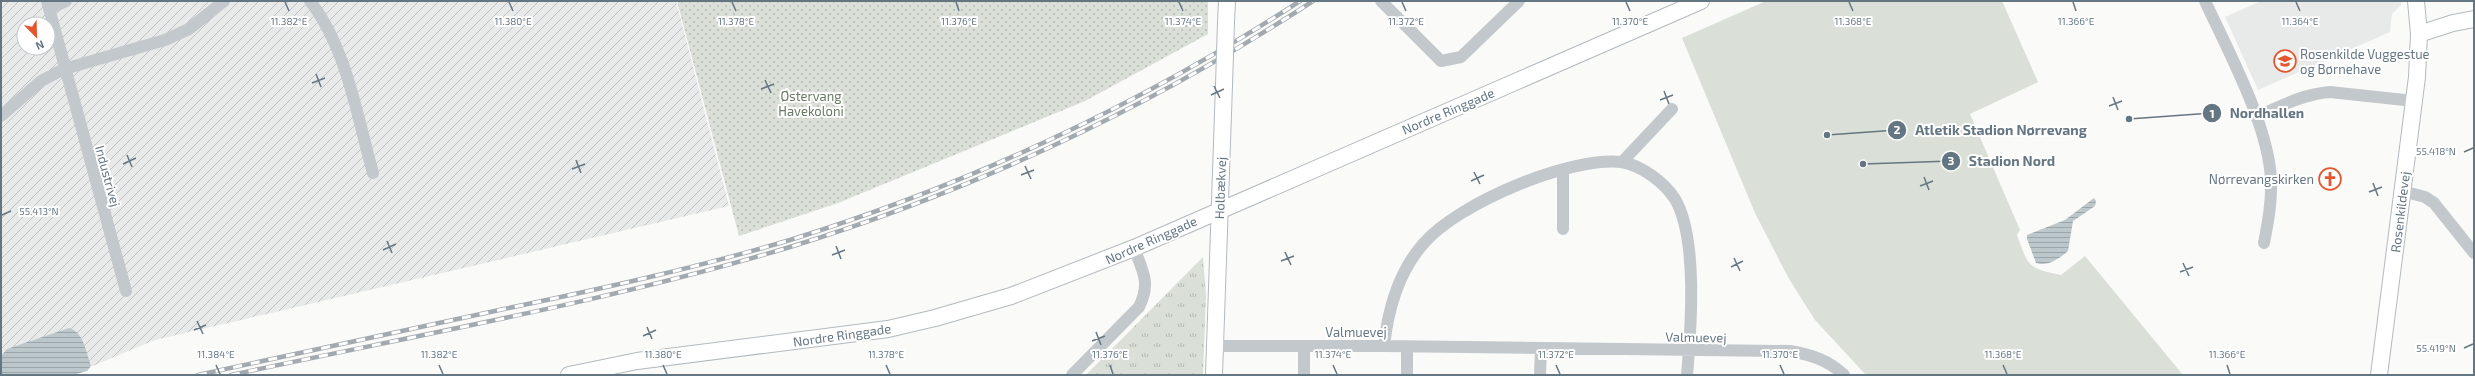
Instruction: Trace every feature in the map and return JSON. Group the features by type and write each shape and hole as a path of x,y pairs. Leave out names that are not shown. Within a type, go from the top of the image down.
{"street":[{"path":"48,5 66,1"},
{"path":"1,116 41,81 64,68 165,40 189,29 224,1"},
{"path":"310,1 332,35 341,57 373,173"},
{"name":"Holbækvej","path":"1214,375 1227,1"},
{"path":"1381,1 1440,61 1461,57 1519,1"},
{"name":"Nordre Ringgade","path":"569,375 637,361 835,337 935,318 1047,284 1134,248 1220,209 1701,1"},
{"path":"2205,1 2256,117 2267,152 2271,179 2270,208 2264,243"},
{"name":"Rosenkildevej","path":"2379,375 2419,59 2419,34 2416,1"},
{"name":"Industrivej","path":"48,5 126,291"},
{"path":"2419,34 2453,22 2474,19"},
{"path":"2256,117 2302,97 2317,93 2330,92 2414,101"},
{"path":"1622,162 1672,109"},
{"path":"1384,346 1387,318 1395,292 1407,267 1423,243 1445,223 1481,202 1521,184 1563,170 1594,162 1622,162 1644,171 1660,183 1674,198 1684,220 1690,257 1689,350 1687,375"},
{"path":"1563,170 1564,229"},
{"path":"2402,191 2425,197 2434,203 2474,253"},
{"path":"1072,375 1140,307 1146,294 1146,282 1134,248"},
{"name":"Valmuevej","path":"1215,346 1384,346 1801,353 1827,361 1844,375"},
{"path":"1304,346 1304,375"},
{"path":"1407,347 1407,375"},
{"path":"1540,375 1541,349"}],"shaded area":[{"path":"1,1 676,1 729,206 155,340 71,375 1,375"},
{"name":"Rosenkilde Vuggestue og Børnehave","path":"2261,1 2401,1 2401,5 2392,14 2390,32 2258,90 2225,17"},
{"path":"2094,198 2096,201 2095,206 2073,221 2068,251 2058,259 2049,263 2036,263 2027,239 2027,235 2065,220"},
{"path":"69,328 78,334 84,344 91,366 87,371 73,375 1,375 1,356 7,349"}],"green space":[{"name":"Østervang Havekoloni","path":"677,1 1208,1 1208,34 1085,101 838,203 739,236"},
{"path":"1766,1 2002,1 2038,82 1970,114 2020,230 2017,235 2024,254 2027,260 2035,268 2061,275 2085,256 2183,375 1866,375 1815,320 1789,279 1755,213 1682,38"},
{"path":"1203,257 1206,296 1203,375 1086,375"}],"railway":[{"path":"198,375 648,278 790,240 857,218 923,194 989,167 1117,107 1240,39 1300,1"},
{"path":"231,375 512,317 652,285 790,247 859,224 994,172 1060,142 1189,76 1252,40 1313,1"}],"place":[{"name":"Rosenkilde Vuggestue og Børnehave","path":"2285,61"},
{"name":"Nordhallen","path":"2129,119"},
{"name":"Atletik Stadion Nørrevang","path":"1827,135"},
{"name":"Stadion Nord","path":"1863,164"},
{"name":"Nørrevangskirken","path":"2330,179"}]}
